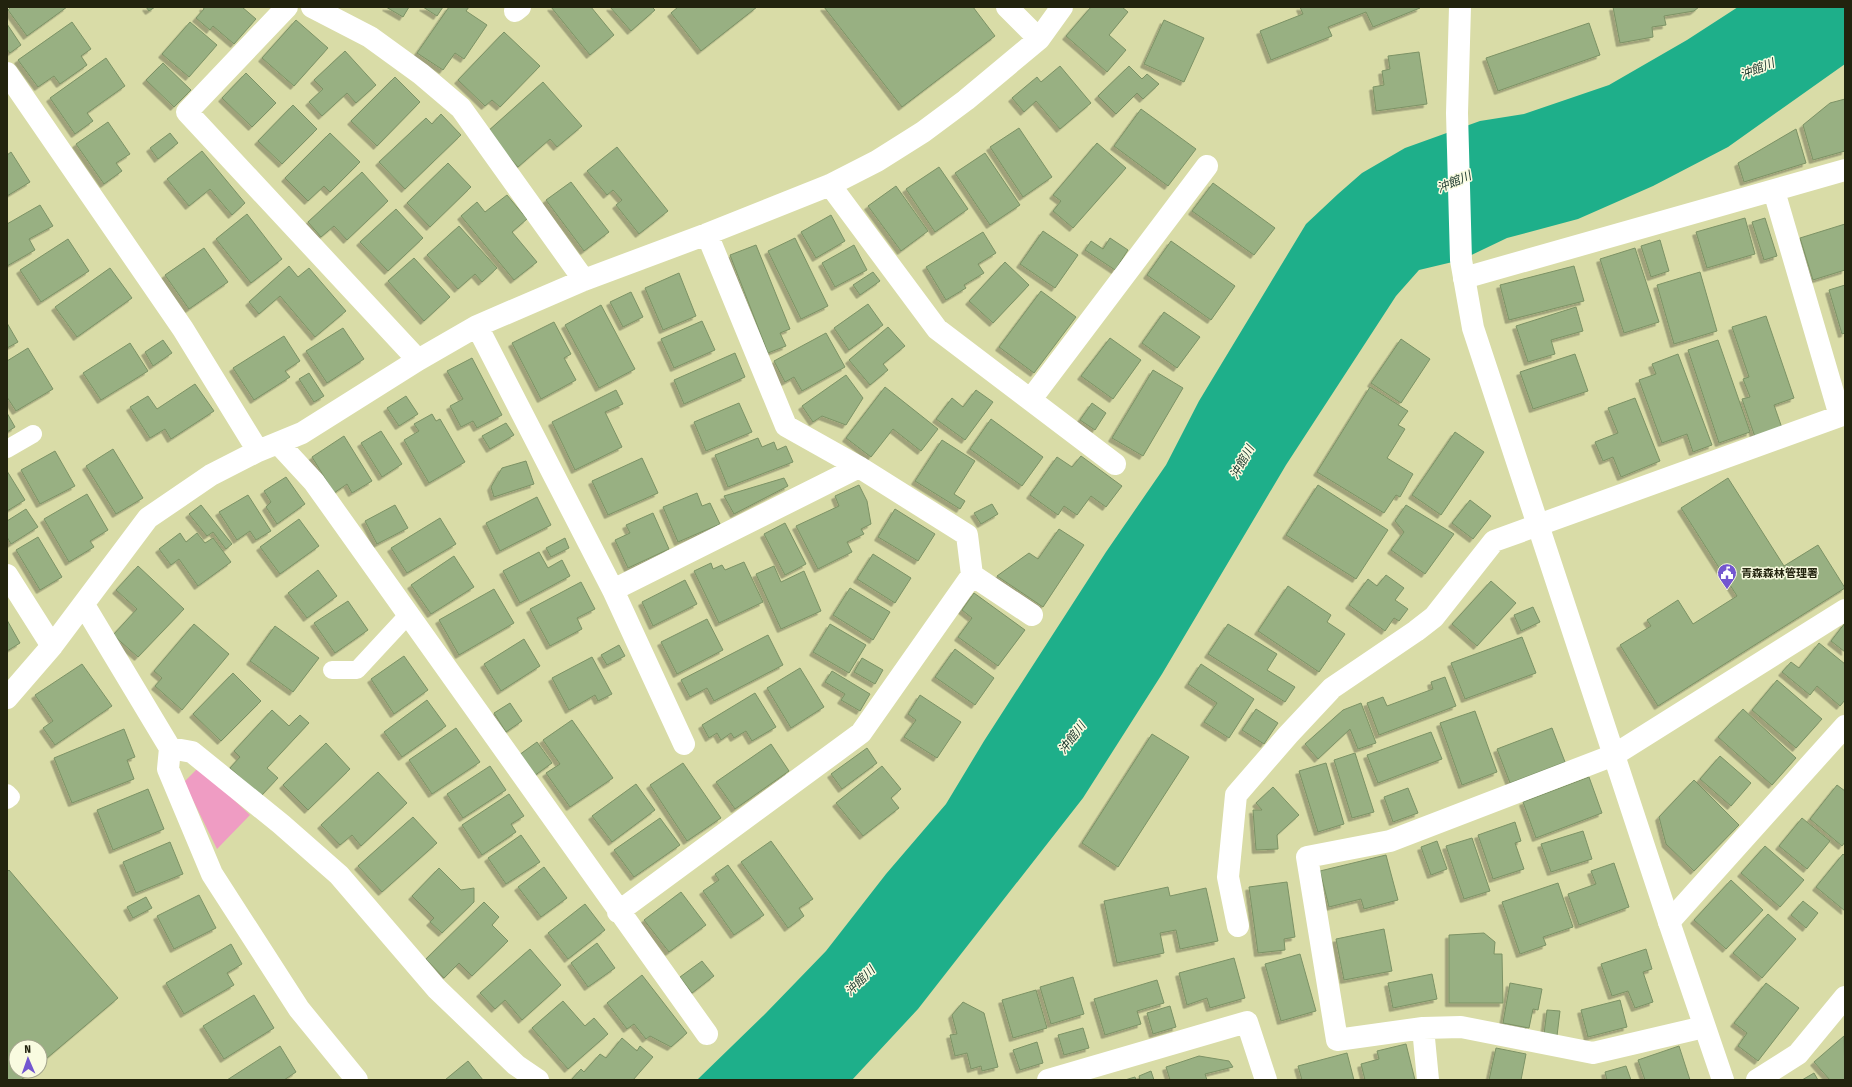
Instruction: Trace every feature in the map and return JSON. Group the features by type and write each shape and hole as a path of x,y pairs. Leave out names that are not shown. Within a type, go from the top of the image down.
{"street":[{"path":"286,7 187,112 418,360"},
{"path":"312,7 370,37 421,74 461,108 584,280"},
{"path":"1007,7 1039,39"},
{"path":"7,698 52,646 148,518 211,475 268,447 302,433 418,360 477,326 584,280 707,234 830,185 877,161 923,132 966,100 1039,39 1062,7"},
{"path":"1460,7 1458,122 1462,269 1473,328 1669,922 1723,1080"},
{"path":"7,73 183,329 268,447 314,482 618,912 707,1034"},
{"path":"1031,400 1207,166"},
{"path":"1462,269 1774,191 1845,170"},
{"path":"830,185 937,329 1115,464"},
{"path":"1238,926 1228,877 1236,795 1288,735 1332,688 1416,631 1434,616 1494,541 1840,416 1774,191"},
{"path":"618,912 861,733 972,575 967,535 859,467 786,426 707,234"},
{"path":"477,326 613,590 684,744"},
{"path":"613,590 859,467"},
{"path":"7,575 52,646"},
{"path":"972,575 1032,615"},
{"path":"84,605 170,748 168,769 212,874 299,1009 357,1080"},
{"path":"1704,1027 1593,1053 1461,1027 1423,1028 1337,1040 1307,857 1390,840 1614,755 1845,610"},
{"path":"1669,922 1845,726"},
{"path":"170,748 192,752 281,824 339,875 437,989 516,1064 538,1080"},
{"path":"1757,1080 1798,1054 1844,999"},
{"path":"1048,1080 1247,1022 1266,1080"},
{"path":"1423,1028 1428,1080"}],"lane":[{"path":"7,449 33,434"},
{"path":"332,670 357,670 408,615"},
{"path":"7,793 11,797 7,800"}],"shaded area":[{"path":"199,767 250,815 217,849 184,782"}],"water":[{"name":"沖館川","path":"1738,7 1845,7 1845,64 1728,147 1653,186 1578,219 1507,238 1461,260 1419,270 1396,296 1286,465 1162,674 1083,798 918,1009 852,1080 697,1080 766,1013 826,951 886,874 946,804 984,741 1106,552 1166,465 1199,401 1306,224 1362,173 1405,148 1480,121 1524,114 1609,85 1687,40"}],"building":[{"path":"11,7 67,7 27,36 8,10"},
{"path":"146,7 155,7 149,11"},
{"path":"203,7 242,7 256,19 234,44 213,26 210,30 196,18 204,9"},
{"path":"386,7 409,7 403,17"},
{"path":"423,7 443,7 437,16"},
{"path":"449,7 469,7 466,11 487,25 464,59 455,53 443,70 417,53"},
{"path":"551,7 591,7 614,35 590,55"},
{"path":"610,7 652,7 655,10 631,31"},
{"path":"678,7 757,7 701,51 671,13"},
{"path":"824,7 973,7 995,36 902,107"},
{"path":"1091,7 1122,7 1128,12 1109,35 1126,50 1107,72 1066,36"},
{"path":"1300,7 1420,8 1373,27 1366,12 1328,27 1332,36 1271,60 1260,31 1303,14"},
{"path":"1613,7 1699,7 1694,11 1664,16 1666,25 1652,27 1653,37 1620,43"},
{"path":"296,20 328,48 294,86 262,58"},
{"path":"1164,20 1204,38 1184,82 1144,64"},
{"path":"72,22 91,49 81,56 87,65 60,84 54,76 38,87 18,60"},
{"path":"190,22 217,45 189,77 162,54"},
{"path":"1589,23 1600,55 1498,91 1486,58"},
{"path":"7,24 21,45 10,53 7,49"},
{"path":"504,32 540,66 500,107 492,100 485,106 458,80"},
{"path":"345,51 376,85 356,103 347,93 322,116 309,102 323,89 314,80"},
{"path":"1419,52 1427,104 1376,111 1373,87 1384,85 1382,71 1390,69 1388,56"},
{"path":"106,58 125,86 87,113 93,121 75,134 50,98"},
{"path":"163,63 191,90 174,107 146,80"},
{"path":"1060,66 1091,103 1060,129 1036,101 1024,112 1012,98 1037,77 1041,82"},
{"path":"1129,66 1142,79 1147,74 1159,84 1143,99 1137,93 1116,114 1098,96"},
{"path":"246,73 276,103 252,127 222,98"},
{"path":"395,77 420,102 377,146 351,121"},
{"path":"543,82 582,126 557,147 550,139 518,167 487,132"},
{"path":"1845,99 1845,151 1813,160 1803,125 1830,103"},
{"path":"293,105 317,129 282,164 258,141"},
{"path":"1141,109 1196,149 1168,186 1114,146"},
{"path":"441,114 461,135 405,189 379,162 426,118 432,124"},
{"path":"108,122 130,154 116,163 122,171 104,184 76,144"},
{"path":"1019,128 1052,177 1023,197 990,147"},
{"path":"1796,129 1806,163 1744,182 1738,163"},
{"path":"170,133 178,143 158,159 150,148"},
{"path":"330,133 360,162 330,192 324,186 308,201 285,178"},
{"path":"1097,143 1126,168 1073,228 1053,211 1061,201 1053,195"},
{"path":"617,147 668,211 639,234 616,205 622,200 613,190 607,195 587,171"},
{"path":"202,151 245,203 232,215 210,189 189,206 167,179"},
{"path":"11,152 30,182 7,196 7,155"},
{"path":"985,153 1020,205 990,225 955,173"},
{"path":"448,163 471,187 430,227 407,203"},
{"path":"939,167 968,209 935,232 906,189"},
{"path":"362,172 388,201 347,240 334,226 321,237 308,222"},
{"path":"571,182 609,232 584,251 546,200"},
{"path":"1213,183 1275,228 1254,255 1192,211"},
{"path":"896,186 928,231 901,251 868,206"},
{"path":"507,195 527,219 512,232 537,262 514,280 461,216 477,202 485,212"},
{"path":"40,205 53,226 29,239 35,250 7,266 7,224"},
{"path":"396,209 423,238 388,271 360,242"},
{"path":"247,214 282,259 251,283 216,239"},
{"path":"831,215 845,241 816,258 801,232"},
{"path":"1745,218 1755,254 1707,268 1696,232"},
{"path":"1765,218 1777,256 1764,260 1752,222"},
{"path":"1845,224 1845,270 1813,280 1800,238"},
{"path":"459,226 497,268 482,282 475,274 458,289 427,255"},
{"path":"1043,231 1078,255 1055,288 1020,264"},
{"path":"983,232 996,253 978,264 984,273 964,285 966,288 946,300 926,267"},
{"path":"795,238 828,306 801,319 768,251"},
{"path":"1110,238 1128,250 1115,270 1085,250 1091,241 1103,249"},
{"path":"68,239 89,271 41,302 20,270"},
{"path":"1660,240 1669,271 1651,277 1641,246"},
{"path":"1171,241 1235,286 1211,320 1147,275"},
{"path":"756,245 790,329 780,333 786,346 768,353 730,255"},
{"path":"854,245 867,270 835,287 822,263"},
{"path":"204,248 228,282 189,309 165,275"},
{"path":"1635,248 1659,322 1624,333 1600,259"},
{"path":"414,258 450,297 424,321 388,281"},
{"path":"1005,262 1029,285 993,323 969,301"},
{"path":"289,266 298,277 309,268 346,311 315,337 280,296 259,314 249,302"},
{"path":"1574,266 1584,301 1509,320 1500,285"},
{"path":"110,268 132,298 77,337 55,307"},
{"path":"873,272 880,281 860,295 853,285"},
{"path":"1700,272 1717,331 1674,344 1657,285"},
{"path":"679,273 696,316 663,330 645,288"},
{"path":"1845,285 1845,333 1842,334 1829,290"},
{"path":"1041,291 1076,317 1034,373 999,347"},
{"path":"631,292 643,317 623,327 610,302"},
{"path":"868,304 883,325 849,350 834,328"},
{"path":"601,305 635,369 599,388 565,325"},
{"path":"1576,307 1583,331 1551,340 1555,354 1528,362 1516,326"},
{"path":"1164,312 1200,337 1177,368 1142,343"},
{"path":"1766,316 1794,398 1774,405 1782,428 1755,437 1742,399 1750,397 1743,379 1749,377 1732,327"},
{"path":"702,321 715,350 674,368 661,339"},
{"path":"554,322 571,354 564,358 576,380 541,399 512,343"},
{"path":"7,323 18,342 7,348"},
{"path":"888,327 905,346 883,364 888,370 870,385 849,360"},
{"path":"343,328 364,359 327,383 306,351"},
{"path":"826,333 845,367 802,391 794,377 785,382 774,361"},
{"path":"284,336 300,361 285,371 290,377 254,400 233,368"},
{"path":"1110,338 1141,360 1113,399 1081,376"},
{"path":"1401,339 1430,359 1401,403 1371,383"},
{"path":"163,340 172,353 153,366 145,352"},
{"path":"1718,340 1750,432 1719,443 1688,350"},
{"path":"130,343 148,371 101,400 83,373"},
{"path":"28,348 53,389 16,411 7,397 7,361"},
{"path":"735,353 745,377 684,404 674,380"},
{"path":"1575,354 1588,391 1533,409 1520,372"},
{"path":"1678,354 1712,445 1693,452 1687,434 1662,443 1639,380 1656,374 1652,364"},
{"path":"472,358 502,415 477,428 473,421 461,427 450,406 463,399 447,371"},
{"path":"1153,370 1183,388 1143,456 1112,438"},
{"path":"309,373 324,396 314,402 299,379"},
{"path":"846,375 863,398 846,425 822,416 813,422 802,406"},
{"path":"195,384 214,411 171,439 165,429 150,438 130,407 148,396 157,409"},
{"path":"885,387 938,429 921,451 893,429 871,457 846,438"},
{"path":"1370,387 1408,411 1398,425 1405,429 1387,458 1413,474 1400,497 1396,495 1384,513 1317,472"},
{"path":"616,390 623,404 605,412 622,447 575,470 552,422"},
{"path":"976,390 993,402 965,440 936,419 952,398 963,407"},
{"path":"406,396 418,414 399,426 387,408"},
{"path":"1635,398 1660,461 1621,477 1613,457 1603,461 1595,442 1618,433 1608,408"},
{"path":"739,403 752,432 706,451 694,422"},
{"path":"1092,403 1106,413 1095,430 1080,420"},
{"path":"7,413 15,427 7,432"},
{"path":"432,414 436,421 440,419 465,462 429,483 404,440 419,431 414,424"},
{"path":"991,419 1043,457 1022,486 970,449"},
{"path":"506,423 514,435 490,449 482,436"},
{"path":"381,431 402,464 382,477 361,443"},
{"path":"1455,432 1484,452 1441,515 1412,495"},
{"path":"344,436 372,481 352,493 347,484 334,493 312,457"},
{"path":"758,438 762,447 774,442 777,450 786,446 793,462 728,487 715,455"},
{"path":"942,440 975,461 954,494 965,501 960,509 915,481"},
{"path":"113,449 143,498 116,514 86,466"},
{"path":"55,451 75,486 40,504 21,470"},
{"path":"1081,456 1122,486 1106,507 1091,496 1077,515 1064,506 1058,515 1030,495 1057,457 1072,467"},
{"path":"642,458 658,493 608,515 592,481"},
{"path":"526,461 534,484 494,497 491,487 502,468"},
{"path":"7,471 25,500 7,511"},
{"path":"286,477 305,504 277,524 266,507 271,502 264,491"},
{"path":"784,478 788,486 734,514 724,496"},
{"path":"1728,478 1784,566 1818,545 1845,588 1658,706 1620,645 1651,626 1647,620 1678,600 1693,624 1737,596 1681,508"},
{"path":"859,485 867,501 871,524 861,529 864,534 847,542 852,552 818,569 796,526 839,506 835,496"},
{"path":"1318,485 1388,530 1356,579 1286,535"},
{"path":"697,493 702,506 710,503 720,524 678,542 663,507"},
{"path":"87,494 108,530 90,541 94,547 69,562 44,519"},
{"path":"248,495 271,531 256,540 250,531 237,540 219,512"},
{"path":"537,497 551,525 500,551 486,523"},
{"path":"1470,500 1491,516 1473,539 1452,523"},
{"path":"992,504 998,514 981,524 974,513"},
{"path":"201,505 232,544 226,549 213,532 207,536 189,514"},
{"path":"395,505 408,528 377,544 365,521"},
{"path":"1406,505 1454,534 1425,574 1391,550 1404,532 1395,521"},
{"path":"26,509 38,527 11,544 7,537 7,521"},
{"path":"895,509 935,534 918,561 878,537"},
{"path":"653,513 669,549 628,568 615,540 630,533 626,525"},
{"path":"440,518 456,544 407,573 391,548"},
{"path":"299,519 319,546 280,574 260,547"},
{"path":"785,523 806,564 785,575 764,534"},
{"path":"1059,529 1084,545 1043,607 997,576 1029,553 1038,559"},
{"path":"180,533 186,542 197,533 205,543 213,538 231,562 198,586 179,559 171,565 159,549"},
{"path":"38,537 62,577 40,590 16,550"},
{"path":"565,538 569,548 551,557 546,548"},
{"path":"539,552 548,568 562,560 570,576 520,603 503,571"},
{"path":"873,554 911,578 895,603 857,579"},
{"path":"454,556 474,587 431,614 411,585"},
{"path":"744,562 763,602 719,623 694,571 711,563 713,569 722,565 725,570"},
{"path":"138,566 184,609 138,657 113,635 137,609 116,590"},
{"path":"774,566 781,582 804,571 821,611 781,629 756,574"},
{"path":"318,570 337,596 307,618 288,593"},
{"path":"1386,575 1404,588 1395,600 1408,609 1399,621 1394,618 1385,631 1349,605 1368,579 1377,586"},
{"path":"685,580 697,604 653,626 642,602"},
{"path":"1491,581 1516,603 1477,646 1452,624"},
{"path":"581,582 595,609 577,618 582,629 550,646 530,609"},
{"path":"1288,586 1331,615 1327,622 1345,634 1319,672 1258,631"},
{"path":"850,588 890,612 873,640 833,615"},
{"path":"494,589 514,623 459,655 439,620"},
{"path":"974,593 1025,630 998,666 958,637 972,618 962,610"},
{"path":"348,601 368,630 335,653 314,623"},
{"path":"1533,607 1540,622 1521,631 1514,615"},
{"path":"707,619 723,650 677,674 661,642"},
{"path":"7,620 20,643 7,651"},
{"path":"1845,623 1845,652 1831,641"},
{"path":"194,624 229,654 182,710 155,686 162,678 154,671"},
{"path":"830,624 866,645 849,673 813,652"},
{"path":"1228,624 1277,654 1267,670 1295,687 1285,702 1208,654"},
{"path":"275,626 319,658 293,692 250,661"},
{"path":"768,635 783,665 714,701 707,688 690,697 681,680"},
{"path":"1522,637 1536,673 1465,699 1451,663"},
{"path":"524,639 540,666 501,691 484,664"},
{"path":"1819,643 1845,664 1845,700 1840,706 1817,686 1810,695 1782,672 1791,662 1799,668"},
{"path":"619,645 625,656 607,665 601,655"},
{"path":"955,649 994,678 975,705 935,677"},
{"path":"404,656 428,690 394,714 371,679"},
{"path":"592,657 612,694 598,701 595,695 569,710 552,678"},
{"path":"862,658 883,670 875,684 854,672"},
{"path":"82,664 112,706 55,745 43,728 53,721 35,695"},
{"path":"1201,664 1254,699 1229,738 1204,722 1217,703 1188,684"},
{"path":"800,668 824,707 791,728 767,688"},
{"path":"832,671 870,694 860,711 841,700 845,694 825,682"},
{"path":"233,673 261,701 221,741 193,714"},
{"path":"1445,677 1456,706 1379,735 1367,703 1383,697 1387,706 1433,689 1431,682"},
{"path":"1777,680 1822,719 1796,748 1752,710"},
{"path":"755,693 776,727 752,741 746,731 734,738 731,733 721,740 717,733 709,738 702,725"},
{"path":"920,695 961,722 937,758 904,737 916,720 908,714"},
{"path":"427,700 446,726 402,757 384,732"},
{"path":"510,703 522,721 506,732 494,713"},
{"path":"1361,703 1376,743 1358,749 1350,729 1318,759 1305,744 1343,710"},
{"path":"1256,709 1278,723 1264,744 1242,730"},
{"path":"1743,709 1796,758 1772,785 1718,737"},
{"path":"272,710 289,726 300,715 309,723 267,768 278,778 261,796 230,768 240,757 234,751"},
{"path":"1475,711 1497,772 1462,785 1440,723"},
{"path":"572,720 613,778 570,807 546,773 560,764 543,740"},
{"path":"456,728 480,762 432,794 409,760"},
{"path":"1552,728 1565,762 1510,783 1497,749"},
{"path":"124,729 135,757 127,760 134,779 72,803 54,758"},
{"path":"1431,732 1442,759 1378,783 1367,755"},
{"path":"1152,734 1189,757 1118,867 1082,843"},
{"path":"537,742 552,763 534,776 519,755"},
{"path":"326,743 350,769 308,810 283,785"},
{"path":"771,744 789,771 735,809 716,782"},
{"path":"867,748 877,763 842,789 831,774"},
{"path":"1355,753 1374,812 1352,818 1334,760"},
{"path":"1720,756 1751,783 1731,806 1700,779"},
{"path":"683,763 721,818 687,841 650,785"},
{"path":"1326,763 1344,824 1318,832 1299,771"},
{"path":"490,766 506,790 463,818 447,794"},
{"path":"882,766 901,789 891,798 899,808 863,836 836,803"},
{"path":"378,772 407,803 361,846 352,835 340,845 321,825"},
{"path":"1589,777 1602,813 1536,838 1523,802"},
{"path":"1694,780 1739,825 1694,871 1666,844 1659,817"},
{"path":"636,784 655,810 612,842 592,816"},
{"path":"1837,785 1845,791 1845,842 1842,846 1810,819"},
{"path":"1273,787 1299,815 1277,835 1278,849 1256,850 1253,810 1262,810 1256,803"},
{"path":"1408,788 1418,813 1393,822 1384,797"},
{"path":"148,789 164,829 113,850 97,810"},
{"path":"509,794 524,816 511,824 516,832 482,855 462,825"},
{"path":"413,817 437,843 382,892 358,866"},
{"path":"660,818 680,845 634,877 614,850"},
{"path":"1802,818 1830,841 1807,869 1779,846"},
{"path":"1515,822 1521,841 1515,843 1524,869 1493,879 1478,835"},
{"path":"1583,831 1592,859 1551,872 1541,844"},
{"path":"521,835 540,862 506,884 488,858"},
{"path":"1472,838 1490,891 1464,899 1446,846"},
{"path":"771,841 813,899 799,908 804,916 788,928 741,862"},
{"path":"1437,841 1447,869 1431,875 1421,847"},
{"path":"170,842 183,874 136,893 123,862"},
{"path":"1765,846 1804,880 1780,907 1741,873"},
{"path":"1843,854 1845,856 1845,911 1816,887"},
{"path":"1386,855 1398,900 1364,909 1361,899 1329,907 1320,871"},
{"path":"1614,863 1629,907 1579,925 1568,894 1596,884 1591,871"},
{"path":"728,865 764,915 734,935 703,891 719,880 715,874"},
{"path":"544,867 567,898 541,917 518,887"},
{"path":"439,868 461,890 474,888 474,902 442,933 430,922 434,918 412,896"},
{"path":"9,870 118,998 48,1057 48,1039 8,1039 8,1079 22,1079 21,1080 7,1080 7,872"},
{"path":"1731,880 1763,910 1726,949 1694,920"},
{"path":"1287,882 1295,937 1284,939 1285,950 1258,953 1249,887"},
{"path":"1558,883 1573,927 1543,937 1546,945 1520,954 1502,902"},
{"path":"1168,887 1170,896 1206,888 1218,941 1180,949 1176,930 1160,933 1164,953 1117,963 1104,901"},
{"path":"681,892 706,925 669,952 644,920"},
{"path":"199,895 216,928 174,949 157,916"},
{"path":"146,897 152,908 133,918 127,907"},
{"path":"1803,901 1818,913 1806,928 1791,915"},
{"path":"484,902 499,917 492,925 508,941 472,976 459,963 444,978 426,959"},
{"path":"585,904 605,930 568,959 548,933"},
{"path":"1768,914 1796,939 1762,978 1733,953"},
{"path":"1384,929 1392,971 1344,980 1336,939"},
{"path":"1484,933 1495,942 1494,954 1502,954 1503,1003 1449,1003 1449,935"},
{"path":"597,943 615,968 588,987 571,963"},
{"path":"231,944 242,964 227,973 234,985 184,1014 166,983"},
{"path":"530,949 561,985 522,1020 505,1000 495,1009 480,993"},
{"path":"1646,949 1652,969 1643,972 1653,1002 1635,1008 1628,991 1612,996 1601,964"},
{"path":"1300,954 1316,1011 1281,1021 1265,964"},
{"path":"1234,958 1245,998 1210,1008 1207,998 1187,1005 1179,973"},
{"path":"702,961 714,976 692,993 680,977"},
{"path":"1432,974 1437,999 1393,1008 1388,983"},
{"path":"642,975 687,1033 671,1047 650,1036 646,1039 634,1024 627,1029 607,1003"},
{"path":"1073,977 1084,1014 1051,1024 1040,987"},
{"path":"1157,980 1164,1003 1137,1011 1141,1024 1105,1035 1094,999"},
{"path":"1510,983 1542,989 1538,1010 1533,1009 1529,1028 1503,1023"},
{"path":"1766,983 1799,1008 1758,1061 1738,1046 1747,1033 1734,1023"},
{"path":"1036,990 1047,1028 1013,1038 1002,1000"},
{"path":"254,995 274,1028 224,1059 203,1026"},
{"path":"1620,1000 1627,1027 1588,1037 1581,1010"},
{"path":"563,1001 585,1026 594,1018 608,1034 568,1069 532,1028"},
{"path":"963,1002 984,1013 998,1067 982,1071 981,1066 971,1069 967,1053 955,1056 950,1035 957,1034 952,1015"},
{"path":"1170,1006 1176,1027 1153,1034 1147,1013"},
{"path":"1547,1010 1560,1011 1557,1036 1544,1034"},
{"path":"1083,1028 1089,1048 1064,1055 1058,1035"},
{"path":"1844,1036 1845,1080 1830,1080 1814,1062"},
{"path":"622,1038 637,1051 640,1046 653,1057 633,1080 571,1080 581,1069 584,1072 600,1054 606,1058"},
{"path":"1037,1042 1043,1063 1020,1070 1013,1050"},
{"path":"1406,1044 1415,1080 1365,1080 1361,1064 1379,1059 1377,1051"},
{"path":"280,1046 296,1072 284,1080 227,1080"},
{"path":"1679,1046 1690,1080 1645,1080 1638,1060"},
{"path":"1496,1048 1526,1054 1521,1080 1489,1080"},
{"path":"1347,1053 1354,1080 1302,1080 1298,1066"},
{"path":"1199,1056 1229,1061 1233,1067 1205,1074 1207,1080 1170,1080 1166,1067"},
{"path":"468,1061 483,1080 445,1080"},
{"path":"1626,1066 1631,1080 1607,1080 1605,1072"},
{"path":"1151,1071 1154,1080 1140,1080 1139,1076"},
{"path":"1814,1073 1818,1080 1802,1080"},
{"path":"1135,1077 1136,1080 1125,1080"}],"place":[{"name":"青森森林管理署","path":"1727,590"}]}
